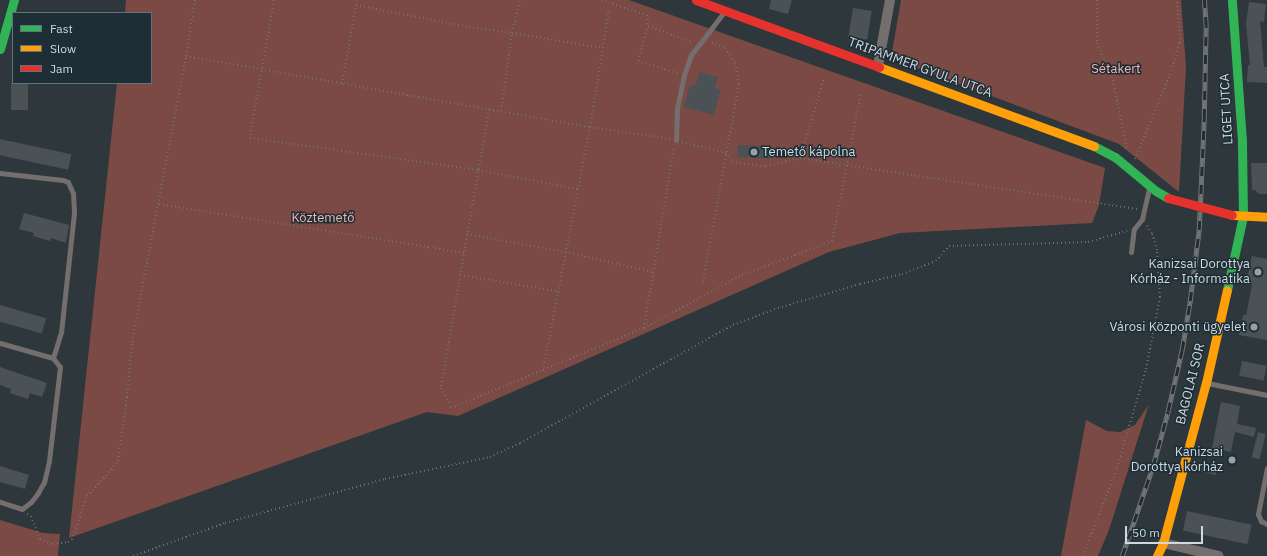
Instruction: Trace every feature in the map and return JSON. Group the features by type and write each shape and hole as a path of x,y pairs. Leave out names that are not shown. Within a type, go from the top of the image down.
{"street":[{"path":"0,49 14,0"},
{"name":"TRIPAMMER GYULA UTCA","path":"696,0 716,3 724,11 1090,144 1110,154 1131,169 1150,186 1168,198 1232,215 1267,217"},
{"path":"878,66 890,0"},
{"name":"LIGET UTCA","path":"1232,0 1242,133 1243,216"},
{"name":"BAGOLAI SOR","path":"1157,556 1163,543 1206,383 1243,216"},
{"path":"1163,543 1219,556"}],"lane":[{"path":"676,140 677,108 684,75 692,55 724,11"},
{"path":"0,173 63,180 68,182 73,193 74,221 61,332 53,358"},
{"path":"1131,252 1134,229 1142,219 1150,186"},
{"path":"0,344 53,358 60,367 49,461 44,482 31,502 22,509 0,502"},
{"path":"1206,383 1267,395"},
{"path":"1267,468 1258,514 1261,521 1267,524"}],"path":[{"path":"22,509 31,516 40,540 46,543 63,544 72,540 87,496 114,467 118,460 127,397 132,342 159,204 195,0"},
{"path":"274,0 260,69 250,138 478,170 577,189"},
{"path":"342,84 357,0"},
{"path":"500,112 512,33 520,0"},
{"path":"600,0 647,15 648,26 638,61 684,75"},
{"path":"1097,0 1097,43 1113,80 1131,169"},
{"path":"1131,169 1170,75 1180,43 1177,0"},
{"path":"356,5 469,27 603,48"},
{"path":"543,371 557,291 590,127 609,10"},
{"path":"648,26 699,44"},
{"path":"703,39 724,47 735,62 739,84 704,282"},
{"path":"186,56 500,112 676,140 726,153 732,162 766,166 800,158 1144,210"},
{"path":"800,158 824,78"},
{"path":"489,109 441,388 451,408 644,328 742,275 832,241 861,93"},
{"path":"644,328 652,272 676,140"},
{"path":"159,204 464,253"},
{"path":"1083,556 1117,468 1146,369 1160,297 1157,250 1152,233 1142,219"},
{"path":"133,556 225,523 385,479 490,457 520,443 733,325 778,308 860,284 902,274 936,260 949,246 1088,242 1134,229"},
{"path":"467,234 565,252 652,272"},
{"path":"460,275 557,291"}],"green space":[{"name":"Köztemető","path":"126,0 629,0 1105,168 1099,205 1092,223 900,233 829,252 458,416 427,412 69,538 117,84 152,84 152,12 125,12"},
{"name":"Sétakert","path":"901,0 1181,0 1186,67 1179,192 1119,144 891,58"},
{"path":"1149,404 1109,530 1098,556 1061,556 1086,420 1107,431 1120,432 1135,425"},
{"path":"0,520 43,533 60,534 58,556 0,556"}],"building":[{"path":"771,0 792,0 788,14 769,9"},
{"path":"1249,2 1266,4 1264,22 1260,21 1264,67 1267,67 1267,83 1247,82 1248,65 1250,65 1246,24"},
{"path":"853,8 872,11 867,40 848,37"},
{"path":"699,72 718,77 715,88 721,90 714,115 684,107 690,85 695,86"},
{"path":"11,83 28,84 28,110 11,110"},
{"path":"0,139 71,154 68,170 0,155"},
{"name":"Temető kápolna","path":"738,145 771,147 770,159 737,157"},
{"path":"1251,163 1267,163 1267,194 1259,194 1255,190 1252,190"},
{"path":"24,213 69,225 66,243 51,238 50,241 33,236 34,233 19,229"},
{"path":"1252,256 1267,259 1267,340 1239,335 1243,315 1246,315 1252,285 1246,284"},
{"path":"0,305 46,318 42,334 0,322"},
{"path":"1242,361 1267,366 1264,380 1239,376"},
{"path":"0,367 47,383 42,397 30,393 28,399 10,393 11,389 0,385"},
{"path":"1221,402 1240,406 1237,424 1256,428 1254,437 1235,432 1231,452 1212,448"},
{"path":"1258,432 1266,434 1259,459 1252,457"},
{"path":"1202,463 1218,466 1216,475 1200,472"},
{"path":"0,466 29,475 25,489 0,482"},
{"path":"1187,511 1252,525 1247,544 1183,531"}],"railway":[{"path":"1122,556 1153,466 1168,411 1182,350 1190,301 1199,230 1204,118 1206,26 1204,0"}],"traffic: fast":[{"path":"0,49 14,0"},
{"path":"1227,290 1243,216 1242,141 1232,0"},
{"path":"1094,146 1115,157 1156,191 1168,198"}],"traffic: slow":[{"path":"879,67 1094,146"},
{"path":"1233,215 1267,217"},
{"path":"1157,556 1163,543 1206,383 1227,290"}],"traffic: jam":[{"path":"696,0 879,67"},
{"path":"1168,198 1232,215"}],"place":[{"name":"Temető kápolna","path":"754,152"},
{"name":"Kanizsai Dorottya Kórház - Informatika","path":"1258,272"},
{"name":"Városi Központi ügyelet","path":"1254,327"},
{"name":"Kanizsai Dorottya kórház","path":"1232,460"}]}
